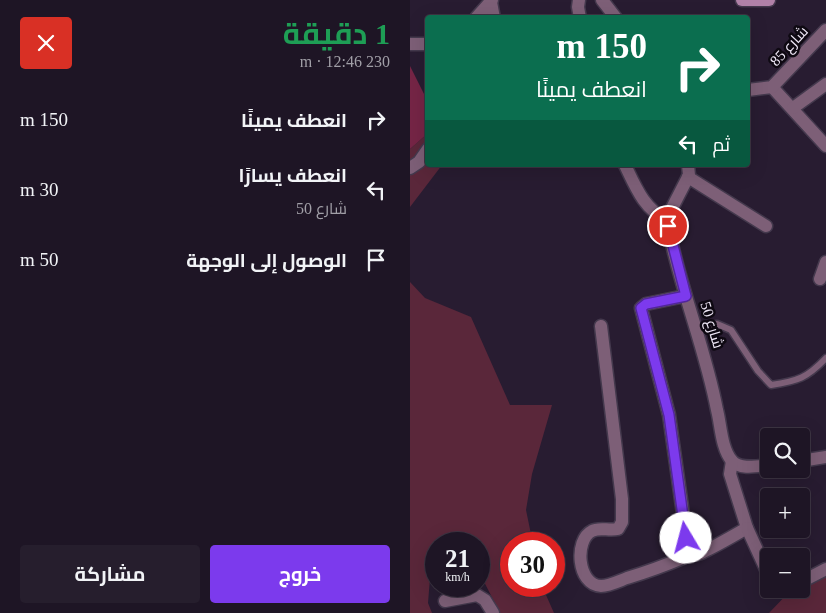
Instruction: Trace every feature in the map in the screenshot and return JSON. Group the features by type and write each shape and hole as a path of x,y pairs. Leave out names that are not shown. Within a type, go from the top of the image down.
{"main road":[{"path":"742,0 769,0"}],"street":[{"path":"579,0 579,15"},
{"path":"602,0 614,15"},
{"path":"479,15 491,1"},
{"path":"491,1 493,15"},
{"name":"شارع 85","path":"750,90 772,86 826,30"},
{"path":"410,44 425,44"},
{"path":"793,108 826,84"},
{"path":"772,86 826,146"},
{"path":"410,168 419,162 425,153"},
{"path":"626,167 637,192 646,206 654,214 668,221 669,214 688,171 766,226"},
{"name":"شارع 50","path":"668,221 686,296 711,378 724,443 732,461 730,474 747,528 760,556"},
{"path":"820,279 826,262"},
{"path":"686,296 646,304 641,308 669,415 689,556"},
{"path":"601,326 619,469 622,522 618,529 597,529 585,536 581,565 583,574 593,584 602,586 689,556 701,554 747,528"},
{"path":"810,460 826,457"},
{"path":"732,461 745,466 760,465"},
{"path":"810,577 826,568"},
{"path":"445,601 477,595 485,600 493,613"}],"lane":[{"path":"695,328 717,324 731,330 758,371 771,385 794,382 814,371 826,358"}],"shaded area":[{"path":"410,66 425,96 425,136 410,149"},
{"path":"425,136 425,167 440,167 410,207 410,149"},
{"path":"410,282 425,298 471,317 510,405 552,405 532,474 526,510 531,532 500,532 500,597 547,597 554,613 500,613 490,593 490,532 425,532 425,597 428,597 428,603 432,613 410,613"},
{"path":"826,572 826,613 769,613 783,598 810,598 810,580"}],"route":[{"path":"668,226 686,296 646,304 641,308 669,415 686,538"}]}
